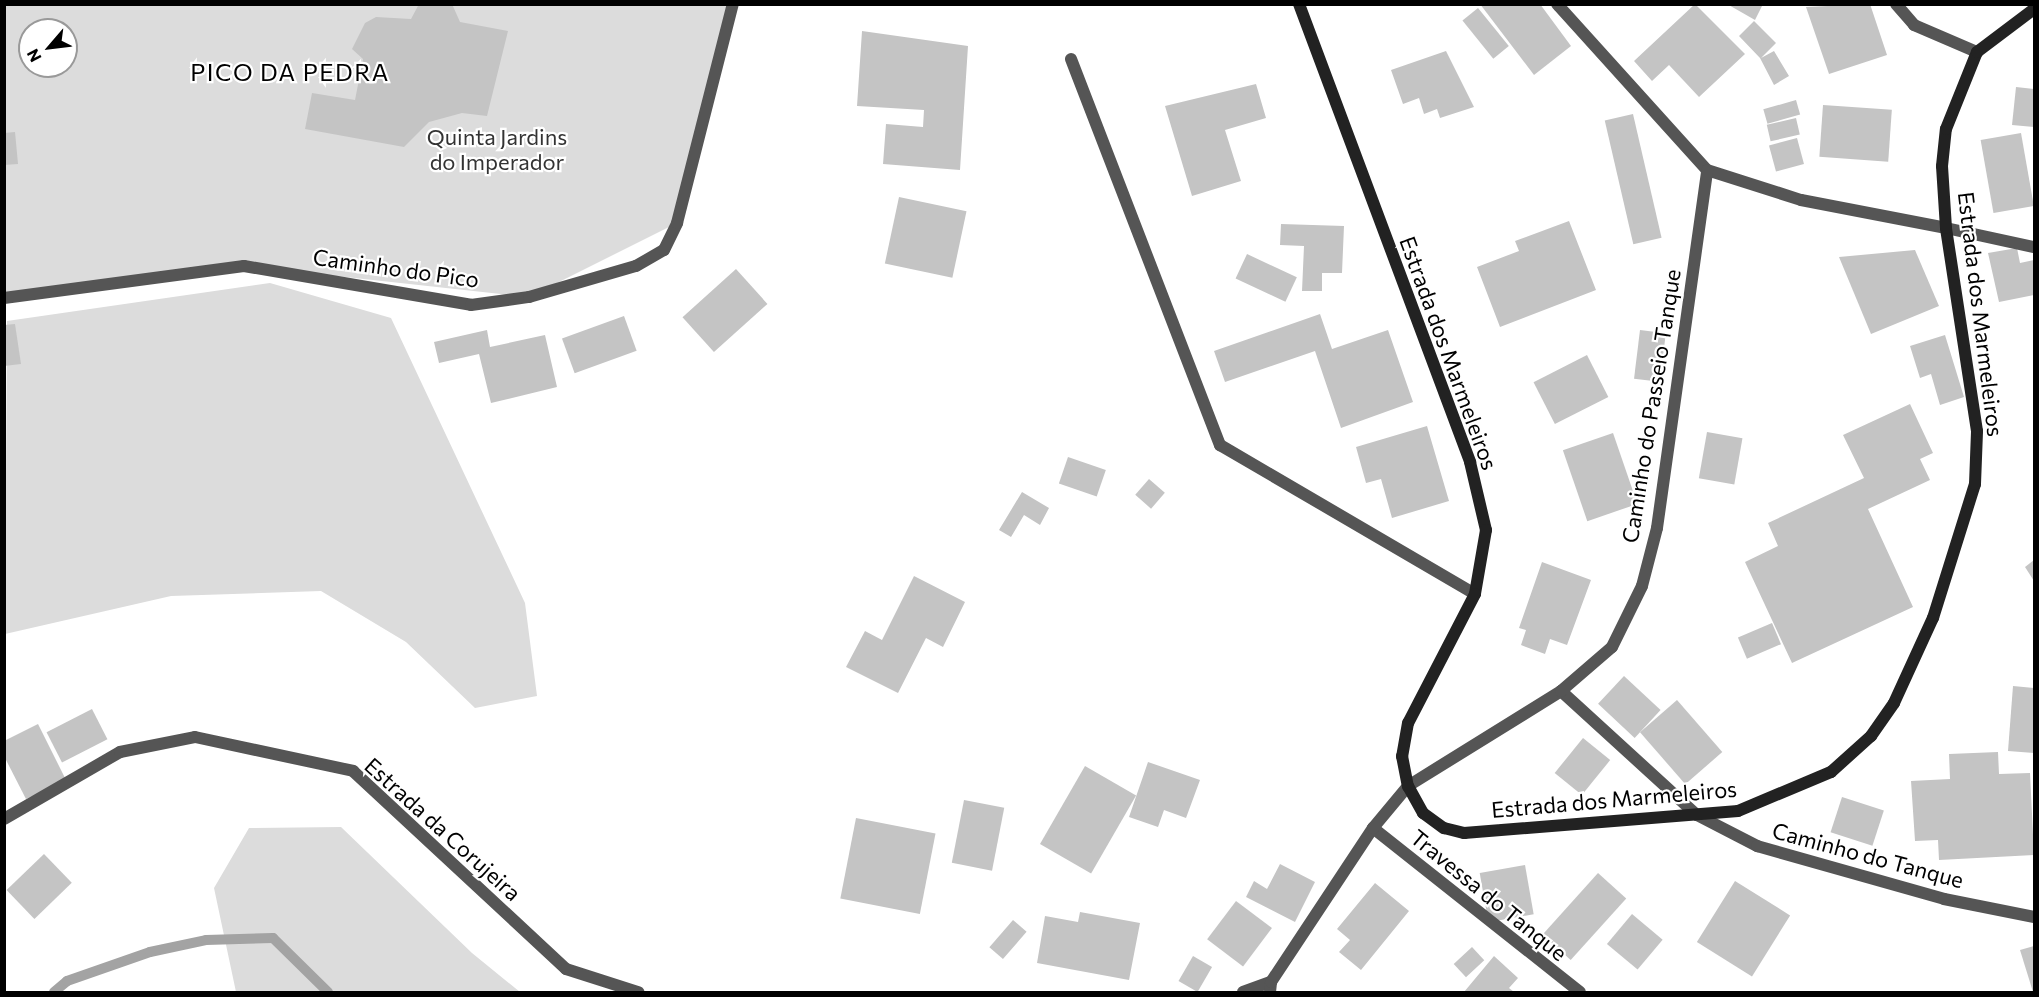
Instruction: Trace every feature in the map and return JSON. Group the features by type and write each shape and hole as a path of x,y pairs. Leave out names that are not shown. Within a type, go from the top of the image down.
{"main road":[{"name":"Estrada dos Marmeleiros","path":"1299,4 1470,462 1486,531 1475,594 1408,723 1402,756 1408,786 1423,813 1444,828 1464,832 1738,811 1830,772 1871,736 1894,703 1933,618 1975,484 1977,442 1946,228 1943,146 1977,52"},
{"path":"1977,52 2034,9"}],"street":[{"name":"Caminho do Pico","path":"4,298 244,266 471,305 529,297 636,266 664,250 677,224 733,4"},
{"path":"1896,4 1914,25 1977,52"},
{"path":"1559,5 1707,170 1801,200 2034,247"},
{"path":"1071,59 1220,445 1475,594"},
{"name":"Caminho do Passeio Tanque","path":"1271,987 1373,828 1408,786 1562,691 1612,647 1642,586 1657,528 1707,170"},
{"path":"1562,691 1697,815"},
{"name":"Estrada da Corujeira","path":"4,819 120,752 195,737 353,771 566,969 638,993"},
{"name":"Caminho do Tanque","path":"1697,815 1779,853 1944,899 2034,917"},
{"name":"Travessa do Tanque","path":"1373,828 1580,993"},
{"path":"1244,993 1271,987"}],"green space":[{"name":"Quinta Jardins do Imperador","path":"4,5 733,5 677,223 529,297 244,266 5,298"},
{"path":"270,283 391,318 525,603 537,696 475,708 406,642 321,591 171,596 5,634 7,321"},
{"path":"341,827 472,953 520,992 236,992 214,888 249,828"}],"building":[{"path":"419,4 452,4 460,22 508,31 487,116 462,113 429,122 404,147 305,129 312,93 355,100 363,59 352,49 365,23 376,17 411,19"},
{"path":"1480,4 1540,4 1571,46 1534,75"},
{"path":"1695,4 1745,54 1699,97 1669,65 1652,81 1634,61"},
{"path":"1727,4 1763,4 1755,20"},
{"path":"1870,4 1887,55 1829,74 1806,7"},
{"path":"1478,8 1509,46 1493,59 1462,21"},
{"path":"1754,21 1776,43 1761,58 1774,51 1789,76 1774,85 1760,58 1739,36"},
{"path":"862,31 968,46 960,170 883,164 886,124 923,127 924,110 857,106"},
{"path":"1446,51 1474,107 1440,118 1437,109 1424,114 1419,98 1403,104 1391,70"},
{"path":"1256,84 1266,118 1225,130 1241,181 1192,196 1165,106"},
{"path":"2016,87 2034,89 2034,127 2012,125"},
{"path":"1796,100 1800,114 1767,124 1763,109"},
{"path":"1823,105 1892,110 1888,162 1819,157"},
{"path":"1633,114 1662,238 1633,244 1605,121"},
{"path":"1796,118 1800,135 1771,141 1767,125"},
{"path":"15,132 18,164 4,165 4,133"},
{"path":"2021,133 2034,206 1993,213 1981,140"},
{"path":"1797,138 1804,164 1776,172 1769,146"},
{"path":"899,197 966,211 952,278 885,264"},
{"path":"1569,221 1596,290 1500,327 1477,267 1519,251 1515,241"},
{"path":"1281,224 1344,226 1342,273 1322,273 1322,291 1302,291 1304,246 1280,245"},
{"path":"2017,248 2020,263 2034,260 2034,295 1999,302 1988,253"},
{"path":"1915,250 1939,306 1871,334 1839,257"},
{"path":"1247,254 1297,277 1285,302 1236,278"},
{"path":"736,269 767,304 714,352 682,317"},
{"path":"1320,314 1332,349 1388,330 1413,402 1341,428 1315,351 1225,382 1214,351"},
{"path":"624,316 637,351 575,373 562,339"},
{"path":"15,324 21,364 4,366 4,325"},
{"path":"487,330 490,347 545,335 557,387 491,403 479,354 439,363 434,342"},
{"path":"1640,330 1666,333 1660,382 1634,379"},
{"path":"1945,335 1964,397 1940,405 1931,374 1920,378 1910,346"},
{"path":"1587,355 1608,397 1555,424 1534,382"},
{"path":"1910,404 1933,453 1920,459 1930,480 1868,509 1913,607 1792,663 1745,562 1778,546 1768,523 1864,478 1843,435"},
{"path":"1427,426 1449,501 1392,518 1381,479 1366,483 1356,447"},
{"path":"1707,432 1742,438 1734,485 1699,478"},
{"path":"1613,433 1637,504 1587,521 1563,450"},
{"path":"1068,457 1106,470 1097,496 1059,483"},
{"path":"1149,479 1165,493 1151,509 1135,495"},
{"path":"1022,492 1049,508 1040,525 1024,515 1011,537 999,530"},
{"path":"2034,560 2034,581 2025,567"},
{"path":"1542,562 1591,580 1567,645 1550,639 1545,654 1521,645 1526,630 1519,628"},
{"path":"914,576 965,602 943,647 926,638 898,693 846,667 865,631 882,640"},
{"path":"1772,623 1781,644 1747,659 1738,637"},
{"path":"1624,676 1661,710 1635,738 1598,704"},
{"path":"2013,686 2034,688 2034,753 2008,751"},
{"path":"1677,700 1722,752 1685,784 1640,732"},
{"path":"92,709 107,739 62,762 47,732"},
{"path":"38,724 66,780 26,799 4,756 4,741"},
{"path":"1583,738 1610,760 1582,795 1555,773"},
{"path":"1998,752 1999,774 2030,773 2034,855 1939,860 1938,840 1915,841 1911,781 1950,779 1949,754"},
{"path":"1148,762 1200,780 1186,818 1164,810 1158,827 1129,817"},
{"path":"1085,766 1136,795 1091,873 1040,844"},
{"path":"1842,797 1884,811 1872,846 1831,832"},
{"path":"964,800 1004,808 992,871 952,863"},
{"path":"856,818 936,833 920,914 840,898"},
{"path":"44,854 72,883 34,919 7,890"},
{"path":"1280,864 1315,882 1295,922 1246,897 1254,881 1267,889"},
{"path":"1525,865 1534,914 1488,922 1480,873"},
{"path":"1598,873 1626,898 1571,960 1542,935"},
{"path":"1735,881 1790,915 1752,977 1697,942"},
{"path":"1375,883 1409,911 1361,970 1339,952 1350,940 1337,929"},
{"path":"1236,901 1272,928 1243,966 1207,939"},
{"path":"1080,912 1140,923 1129,980 1037,963 1045,916 1078,922"},
{"path":"1632,914 1663,940 1638,970 1607,944"},
{"path":"1013,920 1027,932 1003,959 989,947"},
{"path":"2034,946 2034,992 2033,992 2020,950"},
{"path":"1472,947 1484,960 1466,977 1454,964"},
{"path":"1193,956 1212,967 1198,992 1178,981"},
{"path":"1494,956 1518,978 1509,988 1514,992 1464,992"}],"waterway":[{"path":"54,992 67,981 150,952 206,940 273,938 328,992"}],"district":[{"name":"PICO DA PEDRA","path":"290,72"}]}
